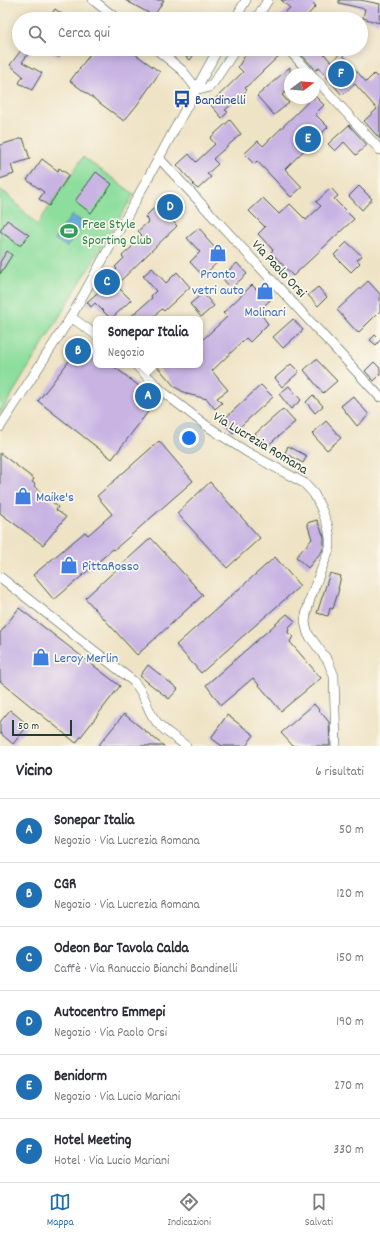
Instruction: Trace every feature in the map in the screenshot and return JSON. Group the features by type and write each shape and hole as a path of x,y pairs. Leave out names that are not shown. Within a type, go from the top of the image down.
{"street":[{"path":"92,0 108,12"},
{"path":"239,12 246,0"},
{"path":"261,12 268,0"},
{"path":"165,56 183,70 196,88 203,89 212,85 231,56"},
{"path":"0,427 71,317 214,56"},
{"path":"294,56 305,68"},
{"path":"320,85 380,150"},
{"name":"Via Paolo Orsi","path":"159,158 380,397"},
{"path":"71,317 93,333"},
{"name":"Via Lucrezia Romana","path":"139,368 163,392 195,417 247,452 301,481 311,490 318,502 328,526 330,547 310,599 305,622 308,634 328,661 334,676 336,746"},
{"path":"0,577 133,681 143,693 150,712 157,723 186,746"}],"green space":[{"path":"83,157 134,194 0,414 0,190 7,194 37,225"}],"water":[{"name":"Free Style Sporting Club","path":"72,215 84,223 67,247 55,239"}],"building":[{"path":"125,0 164,0 156,12 147,12"},
{"path":"281,0 310,0 316,6 310,12 285,12 290,8"},
{"path":"339,0 360,0 380,4 379,23 368,20 368,12 364,12 365,9 339,3"},
{"path":"17,56 27,56 22,62 42,73 32,90 19,83 23,76 10,65"},
{"path":"89,56 138,56 160,72 124,121 70,81"},
{"path":"185,56 193,56 190,60"},
{"path":"245,56 279,56 245,88 247,90 225,110 228,112 222,118 210,104 243,72 238,67"},
{"path":"303,56 326,56 331,62 338,56 344,56 366,82 374,74 380,80 380,139 364,121 377,109 355,84 342,95 320,68 314,68"},
{"path":"284,72 284,93 282,95 284,97 284,104 288,104 274,115 257,96"},
{"path":"320,101 324,105 315,114 328,127 285,169 302,187 291,197 257,161 254,164 244,154 258,141 263,146 306,104 320,104"},
{"path":"230,120 241,134 213,159 218,164 207,174 211,177 198,189 177,165 189,154 196,162 215,144 210,138"},
{"path":"349,125 367,145 356,155 344,142 335,151 328,144"},
{"path":"23,138 30,159 11,165 14,174 0,179 0,145"},
{"path":"42,159 58,171 59,168 69,175 49,206 39,199 44,192 27,180"},
{"path":"96,172 112,184 91,213 75,201"},
{"path":"359,186 372,199 362,210 349,196"},
{"path":"331,188 338,196 334,199 354,219 293,276 271,252 273,250 258,234 265,227 249,211 263,198 279,214 290,204 306,220 321,206 316,202"},
{"path":"171,197 181,208 170,218 177,226 116,285 131,300 114,316 108,316 95,303 91,307 87,302 105,286 103,284 117,269 115,267 124,258 122,256 142,235 138,231 149,221 145,217 157,205 159,207"},
{"path":"7,220 29,235 21,245 0,231"},
{"path":"199,228 223,257 203,276 190,262 200,252 187,238"},
{"path":"347,242 362,256 357,260 360,263 351,272 334,255"},
{"path":"7,251 12,255 0,274 0,262"},
{"path":"237,263 247,274 231,288 221,277"},
{"path":"152,268 166,283 177,272 190,287 164,311 162,309 154,316 131,316 152,298 151,296 156,291 143,276"},
{"path":"368,281 380,294 380,311 358,333 337,310"},
{"path":"252,285 259,292 263,288 272,298 259,311 268,324 250,342 246,338 212,371 228,390 217,398 222,403 215,409 207,399 187,394 175,387 159,368 203,368 203,339 227,317 223,313"},
{"path":"318,287 327,297 318,306 308,295"},
{"path":"203,293 214,306 200,316 190,304"},
{"path":"293,319 303,330 283,348 273,337"},
{"path":"375,335 380,340 376,345 370,340"},
{"path":"83,343 93,351 93,368 116,368 157,400 112,459 38,401"},
{"path":"316,359 337,381 323,393 304,370"},
{"path":"374,362 380,368 380,375 374,381 365,371"},
{"path":"291,364 299,372 282,387 275,378"},
{"path":"261,385 273,397 233,433 222,421"},
{"path":"289,386 301,400 291,409 279,394"},
{"path":"313,395 323,406 315,413 306,402"},
{"path":"353,396 369,415 357,426 341,406"},
{"path":"283,409 295,422 266,447 255,434"},
{"path":"326,421 341,438 327,450 312,434"},
{"path":"159,441 193,481 54,600 33,575 85,532 88,535 112,514 97,496"},
{"path":"288,446 307,456 303,463 285,453"},
{"name":"Maike's","path":"0,453 34,479 32,482 35,484 34,486 58,507 56,510 66,517 43,545 0,513"},
{"path":"210,482 260,538 227,568 177,513"},
{"path":"317,520 324,537 324,546 322,551 308,568 296,557 312,539 307,523"},
{"path":"151,538 203,595 137,655 85,598"},
{"path":"275,557 300,586 201,673 176,645"},
{"path":"330,573 341,576 333,609 330,608 328,616 317,613"},
{"name":"Leroy Merlin","path":"19,608 120,686 76,743 0,681 0,633"},
{"path":"287,614 295,621 289,627 288,633 293,636 290,642 321,678 281,711 253,678 221,705 206,685"},
{"path":"148,665 178,689 169,699 140,676"},
{"path":"314,704 329,722 330,746 293,746 281,733"},
{"path":"10,710 28,725 13,744 0,733 0,722"},
{"path":"124,714 164,746 98,746"},
{"path":"227,715 254,735 246,746 222,746 211,738"}],"place":[{"name":"Hotel Meeting","path":"341,74"},
{"name":"Bandinelli","path":"182,99"},
{"name":"Benidorm","path":"308,139"},
{"name":"Autocentro Emmepi","path":"170,207"},
{"name":"Free Style Sporting Club","path":"69,231"},
{"name":"Pronto vetri auto","path":"218,253"},
{"name":"Odeon Bar Tavola Calda","path":"107,282"},
{"name":"Molinari","path":"265,291"},
{"name":"CGR","path":"78,351"},
{"name":"Sonepar Italia","path":"148,396"},
{"name":"Maike's","path":"23,496"},
{"name":"PittaRosso","path":"69,565"},
{"name":"Leroy Merlin","path":"41,657"}]}
